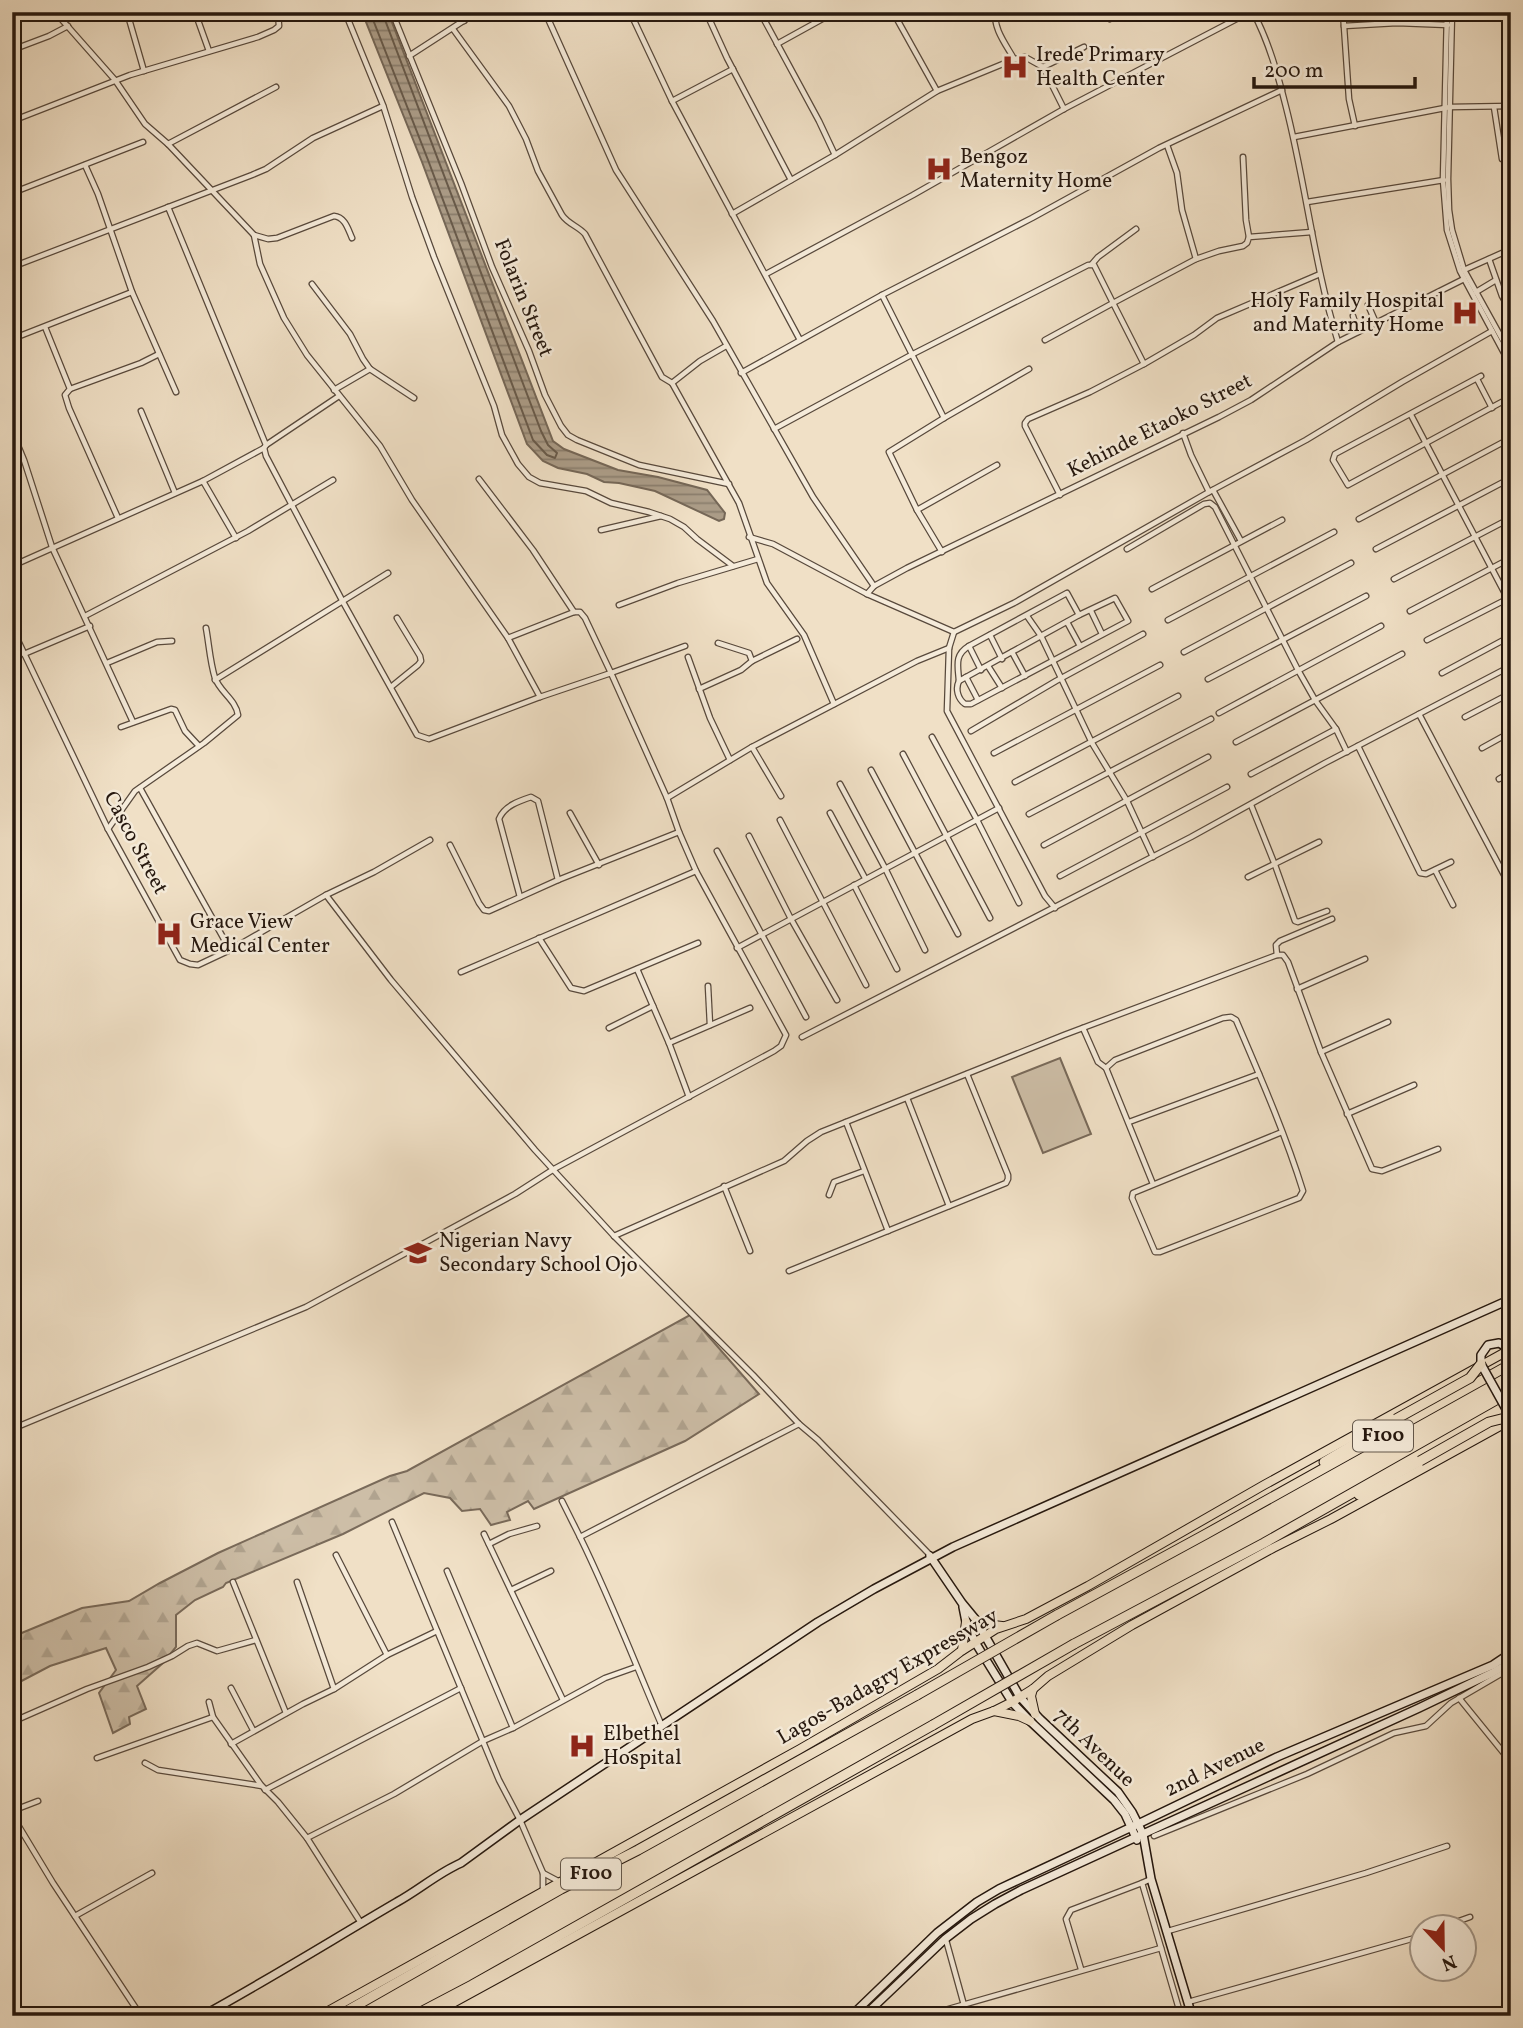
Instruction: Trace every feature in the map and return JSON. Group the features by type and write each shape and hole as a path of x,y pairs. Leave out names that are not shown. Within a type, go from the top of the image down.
{"highway":[{"path":"1255,1506 1313,1468 1474,1375 1481,1364"},
{"name":"Lagos-Badagry Expressway","path":"338,2016 550,1895 638,1850 1511,1364"},
{"name":"F100","path":"413,2016 1074,1644 1264,1543 1511,1403"},
{"path":"1264,1543 1322,1515 1489,1422 1511,1419"}],"main road":[{"path":"202,2016 400,1900 450,1867 461,1863 519,1819 818,1622 931,1557 1511,1297"},
{"path":"429,2016 972,1719 1016,1700 1048,1676 1132,1625 1511,1419 1481,1364 1481,1355 1488,1345 1499,1343 1511,1349"},
{"name":"Lagos-Badagry Expressway","path":"319,2016 800,1749 938,1669 962,1650 1002,1626 1026,1619 1088,1586 1511,1349"},
{"path":"931,1557 976,1619 1016,1700"},
{"path":"962,1603 966,1622 975,1642 1016,1700"},
{"path":"976,1619 985,1624 1002,1626"},
{"path":"962,1650 966,1622"},
{"name":"2nd Avenue","path":"850,2016 937,1933 977,1902 1019,1879 1277,1757 1493,1665 1511,1653"},
{"name":"2nd Avenue","path":"863,2016 945,1939 971,1919 1021,1890 1419,1708 1492,1674 1511,1662"},
{"path":"994,1711 1032,1718 1032,1689"},
{"name":"7th Avenue","path":"1016,1700 1032,1718 1118,1792 1132,1812 1151,1879"},
{"path":"1151,1879 1192,2016"}],"street":[{"path":"55,12 115,80 145,124 168,144 254,235 268,239 277,238 334,216 343,220 352,238"},
{"path":"127,12 144,71"},
{"path":"195,12 209,51"},
{"path":"12,121 115,80 238,44 274,30 280,22 278,12"},
{"path":"345,12 383,106 434,257 495,406 502,435 518,464 529,477 540,483 581,490 611,503 661,516 684,527 733,566"},
{"name":"Folarin Street","path":"393,12 492,267 545,395 561,426 568,435 577,440 639,465 729,484"},
{"path":"461,12 464,21"},
{"path":"409,56 477,12"},
{"path":"545,12 615,170 713,321 813,497 874,586"},
{"path":"630,12 672,101 800,340"},
{"path":"706,12 791,180"},
{"path":"760,12 835,155"},
{"path":"777,44 835,12"},
{"path":"893,12 937,91"},
{"path":"996,12 997,26 1015,59"},
{"path":"1110,19 1124,12"},
{"path":"766,274 914,195 1064,109 1251,12 1262,29 1278,74 1294,137 1327,306 1338,342"},
{"path":"1343,12 1349,99 1356,126"},
{"path":"1450,12 1445,180 1447,230 1464,279 1511,355"},
{"path":"1344,26 1397,23 1450,25"},
{"path":"12,50 68,26"},
{"path":"453,29 509,106 538,171 566,222 585,234 662,377 672,383 739,503 764,576 772,592 804,635 834,704"},
{"path":"1043,67 1084,47"},
{"path":"732,214 835,155 937,91 1015,59 1025,57 1043,67 1064,109"},
{"path":"672,101 733,69"},
{"path":"168,144 276,87"},
{"path":"741,373 882,295 1167,145 1282,90"},
{"path":"12,267 266,169 313,138 383,106"},
{"path":"1294,137 1447,108 1511,106"},
{"path":"1494,107 1502,159"},
{"path":"12,193 143,142"},
{"path":"1167,145 1177,173 1182,210 1196,259"},
{"path":"1045,340 1196,259 1247,243 1249,237 1243,157"},
{"path":"85,165 132,292 176,392"},
{"path":"1307,202 1445,180"},
{"path":"1445,180 1452,230 1474,293"},
{"path":"168,207 265,446 292,505 417,735 429,739 540,696 685,646"},
{"path":"774,429 1025,295 1092,264 1097,257 1136,229"},
{"path":"1249,237 1312,232"},
{"path":"254,235 260,264 284,318 307,355 380,446 412,500 508,638 540,696"},
{"path":"1464,270 1511,249"},
{"path":"1489,259 1502,296 1511,312"},
{"path":"1092,264 1096,267 1144,364"},
{"path":"1060,495 1025,426 1028,419 1090,392 1144,364 1194,335 1217,318 1320,274"},
{"name":"Kehinde Etaoko Street","path":"867,594 874,586 1251,400 1338,342 1464,279"},
{"path":"1474,293 1496,280"},
{"path":"312,284 350,334 370,369 414,398"},
{"path":"12,339 132,292"},
{"path":"882,295 944,418"},
{"path":"1368,305 1376,323"},
{"path":"1353,316 1358,332"},
{"path":"1490,321 1492,331 1511,366"},
{"path":"46,327 70,388"},
{"path":"1055,908 1045,896 947,711 949,648 954,632 1014,603 1306,440 1492,331"},
{"path":"672,383 726,345"},
{"path":"118,518 65,395 70,388 159,354"},
{"path":"334,390 370,369"},
{"path":"942,552 917,510 890,452 1029,369"},
{"path":"1492,408 1479,377 1335,454 1333,460 1348,485 1351,485 1492,408 1511,397"},
{"path":"12,566 203,481 265,446 339,396"},
{"path":"141,411 174,493"},
{"path":"1411,415 1511,605"},
{"path":"12,431 52,547 132,722"},
{"path":"1183,433 1191,455 1241,541"},
{"path":"1359,519 1511,439"},
{"path":"917,510 997,465"},
{"path":"1376,549 1511,478"},
{"path":"85,616 236,538 333,480"},
{"path":"479,480 533,551 574,612"},
{"path":"203,481 236,538"},
{"path":"1127,549 1204,504 1210,503 1215,507 1298,670 1336,729 1347,752"},
{"path":"601,530 661,516"},
{"path":"1394,579 1511,518"},
{"path":"1152,589 1282,520"},
{"path":"1168,620 1334,532"},
{"path":"749,537 773,544 867,594 954,632"},
{"path":"1410,611 1511,558"},
{"path":"619,605 758,559"},
{"path":"1184,652 1351,563"},
{"path":"215,680 388,572"},
{"path":"959,681 1115,598 1128,621 971,704 961,701 957,692 957,659 962,650 1067,593 1079,615"},
{"path":"1208,679 1366,596"},
{"path":"1427,640 1509,598"},
{"path":"1091,611 1102,634"},
{"path":"12,1429 306,1307 515,1194 554,1168 774,1052 784,1041 784,1028 696,871 667,798 583,614 574,612 508,638"},
{"path":"1027,616 1041,636 1075,710 1127,801 1153,857"},
{"path":"391,687 421,661 397,618"},
{"path":"1067,622 1080,646"},
{"path":"24,654 90,626"},
{"path":"1219,713 1381,626"},
{"name":"Casco Street","path":"12,628 108,830 180,960 198,965 230,950 430,840"},
{"path":"108,830 140,788 239,715 215,680 206,628"},
{"path":"971,731 1143,634"},
{"path":"990,635 1002,659"},
{"path":"1442,673 1511,636"},
{"path":"699,689 741,670 752,661 797,639"},
{"path":"106,663 157,642 172,641"},
{"path":"718,643 744,650 749,653 752,661"},
{"path":"969,646 981,670"},
{"path":"667,798 752,747 917,661 949,648"},
{"path":"1013,652 1025,676"},
{"path":"1236,743 1402,654"},
{"path":"688,657 730,760"},
{"path":"994,753 1160,665"},
{"path":"988,666 1002,688"},
{"path":"802,1037 1153,857 1511,666"},
{"path":"965,677 978,700"},
{"path":"1465,717 1511,693"},
{"path":"1015,782 1178,696"},
{"path":"121,727 171,709 175,710 185,731 199,746"},
{"path":"1419,714 1511,888"},
{"path":"1029,814 1211,719"},
{"path":"1251,774 1336,729"},
{"path":"1482,747 1511,732"},
{"path":"932,737 1019,903"},
{"path":"1358,746 1420,873 1426,874 1451,862"},
{"path":"752,747 780,796"},
{"path":"903,754 990,918"},
{"path":"1044,845 1208,757"},
{"path":"871,770 958,934"},
{"path":"1499,779 1511,772"},
{"path":"840,784 925,950"},
{"path":"1060,876 1227,787"},
{"path":"140,788 230,950"},
{"path":"520,897 499,819 503,811 524,799 531,797 538,801 558,880"},
{"path":"1251,805 1295,921 1327,911"},
{"path":"737,948 999,807"},
{"path":"570,813 599,865"},
{"path":"830,813 865,878"},
{"path":"780,820 866,985"},
{"path":"450,845 484,910 489,911 558,880 679,832"},
{"path":"749,836 791,919 837,1000"},
{"path":"1248,877 1320,842"},
{"path":"717,851 806,1017"},
{"path":"1435,870 1453,905"},
{"path":"461,972 696,871"},
{"path":"854,885 897,969"},
{"path":"326,895 410,1003 534,1150 554,1168 614,1236 931,1557"},
{"path":"1277,955 1276,945 1280,941 1332,919"},
{"path":"539,938 571,988 584,991 698,943"},
{"path":"614,1236 784,1161 813,1137 846,1122 1277,955 1285,957 1321,1052 1372,1170 1382,1171 1438,1149"},
{"path":"1297,989 1365,959"},
{"path":"637,969 689,1097"},
{"path":"708,986 710,1025"},
{"path":"609,1028 653,1006"},
{"path":"669,1043 750,1008"},
{"path":"1106,1068 1115,1060 1223,1018 1231,1017 1236,1020 1282,1132 1303,1191 1299,1198 1155,1252 1132,1198 1133,1193 1282,1132"},
{"path":"1321,1052 1388,1022"},
{"path":"1083,1028 1098,1062 1106,1068 1153,1184"},
{"path":"789,1270 1009,1180 967,1074"},
{"path":"1129,1122 1259,1074"},
{"path":"1347,1114 1414,1086"},
{"path":"907,1098 949,1206"},
{"path":"846,1122 888,1231"},
{"path":"829,1195 834,1182 864,1171"},
{"path":"724,1186 750,1251"},
{"path":"580,1537 799,1424"},
{"path":"562,1501 603,1583 662,1724"},
{"path":"392,1522 499,1780 543,1873 544,1890"},
{"path":"489,1545 509,1534 537,1526"},
{"path":"484,1534 564,1700"},
{"path":"336,1555 387,1655"},
{"path":"511,1590 551,1570"},
{"path":"447,1571 513,1728"},
{"path":"233,1582 286,1713"},
{"path":"298,1582 334,1689"},
{"path":"231,1744 334,1689 387,1655 437,1631"},
{"path":"12,1722 87,1689 172,1657 188,1646 197,1643 217,1651 256,1640"},
{"path":"307,1838 394,1794 483,1741 513,1728 605,1678 636,1667"},
{"path":"1154,1836 1307,1774 1394,1733 1426,1726 1459,1698 1511,1668"},
{"path":"231,1688 253,1730"},
{"path":"145,1763 158,1770 263,1788 461,1688"},
{"path":"1459,1698 1511,1762"},
{"path":"209,1702 213,1717 231,1744 263,1788 307,1838 361,1923"},
{"path":"97,1758 213,1717"},
{"path":"38,1801 12,1813 53,1883 141,2016"},
{"path":"1168,1931 1366,1873 1447,1846"},
{"path":"75,1916 152,1873"},
{"path":"543,1873 560,1882"},
{"path":"1081,1970 1066,1919 1070,1910 1151,1879"},
{"path":"1142,1883 1181,2015 1174,2016"},
{"path":"945,1939 967,2016"},
{"path":"1188,2002 1408,1940"},
{"path":"924,2016 1161,1948"}],"green space":[{"path":"1060,1058 1091,1134 1043,1153 1012,1077"},
{"path":"690,1315 759,1394 685,1441 534,1509 528,1501 507,1512 510,1520 491,1525 480,1509 462,1511 450,1498 424,1493 343,1534 226,1583 195,1600 176,1615 176,1647 163,1663 137,1686 146,1709 129,1717 130,1724 113,1733 99,1693 116,1670 106,1648 50,1666 12,1686 12,1637 82,1608 129,1601 218,1553 390,1476 407,1471"}],"water":[{"path":"362,12 388,12 553,441 564,449 618,470 707,490 725,513 724,519 719,521 655,491 604,482 587,474 558,468 543,461 527,444 422,162"}],"place":[{"name":"Irede Primary Health Center","path":"1015,67"},
{"name":"Bengoz Maternity Home","path":"939,169"},
{"name":"Holy Family Hospital and Maternity Home","path":"1465,313"},
{"name":"Grace View Medical Center","path":"169,934"},
{"name":"Nigerian Navy Secondary School Ojo","path":"418,1253"},
{"name":"Elbethel Hospital","path":"582,1746"}]}
